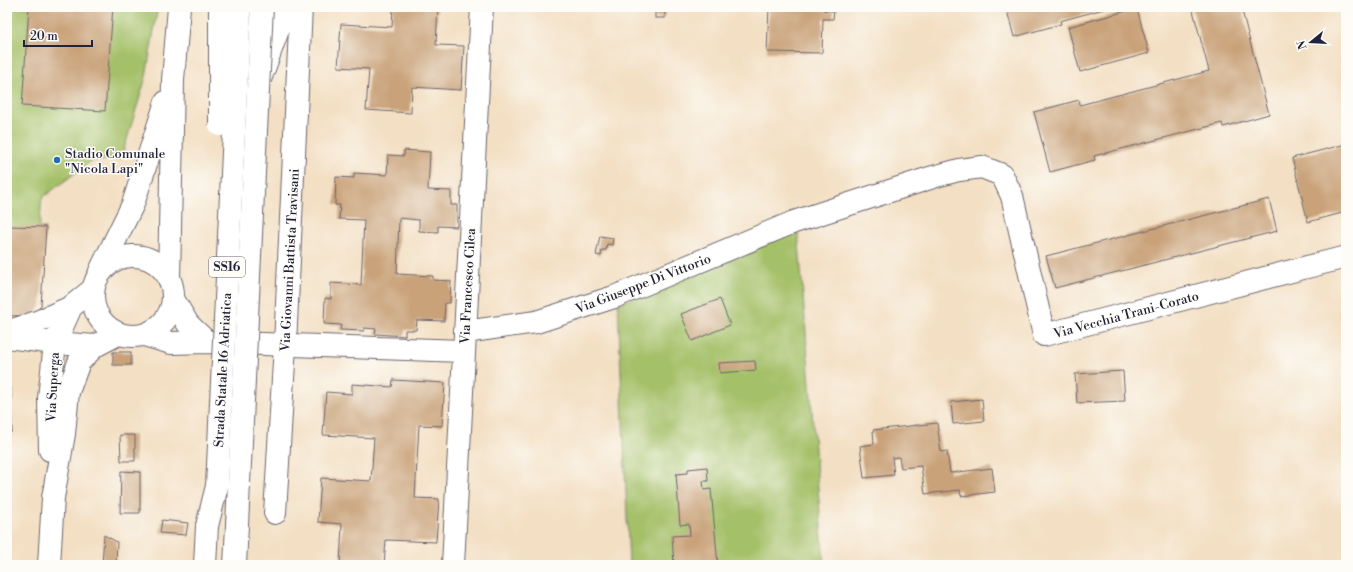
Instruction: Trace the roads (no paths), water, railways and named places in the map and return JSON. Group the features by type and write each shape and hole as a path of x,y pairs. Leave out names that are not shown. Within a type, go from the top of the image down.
{"main road":[{"name":"Via Superga","path":"53,498 64,434 68,392 79,362 95,346 118,334 131,337 144,335 155,330 164,322 170,311 173,80 179,7"},
{"name":"SS16","path":"207,526 203,483 220,145 220,7"},
{"name":"Strada Statale 16 Adriatica","path":"205,565 207,526 217,486 240,7"},
{"name":"Strada Statale 16 Adriatica","path":"235,565 262,7"},
{"name":"SS16","path":"258,88 283,16 283,7"},
{"name":"Via Giovanni Battista Travisani","path":"275,513 285,345 301,7"},
{"name":"Via Francesco Cilea","path":"453,565 482,7"},
{"name":"Via Superga","path":"96,281 133,204 173,80"},
{"name":"Via Vecchia Trani-Corato","path":"794,222 959,170 982,167 1002,176 1012,196 1044,335 1346,257"},
{"name":"Via Giuseppe Di Vittorio","path":"144,335 171,343 207,342 285,345 464,342 536,322 614,297 794,222"},
{"name":"Via Superga","path":"49,565 53,498 49,398 55,343 71,307 96,281 110,263 122,257 136,256 150,259 161,267 171,289"},
{"path":"96,281 93,303 98,316 106,327 118,334"},
{"path":"171,289 188,324 207,342"},
{"path":"7,332 37,322 71,307"},
{"path":"7,337 95,346"}],"place":[{"name":"Stadio Comunale \"Nicola Lapi\"","path":"57,160"}]}
